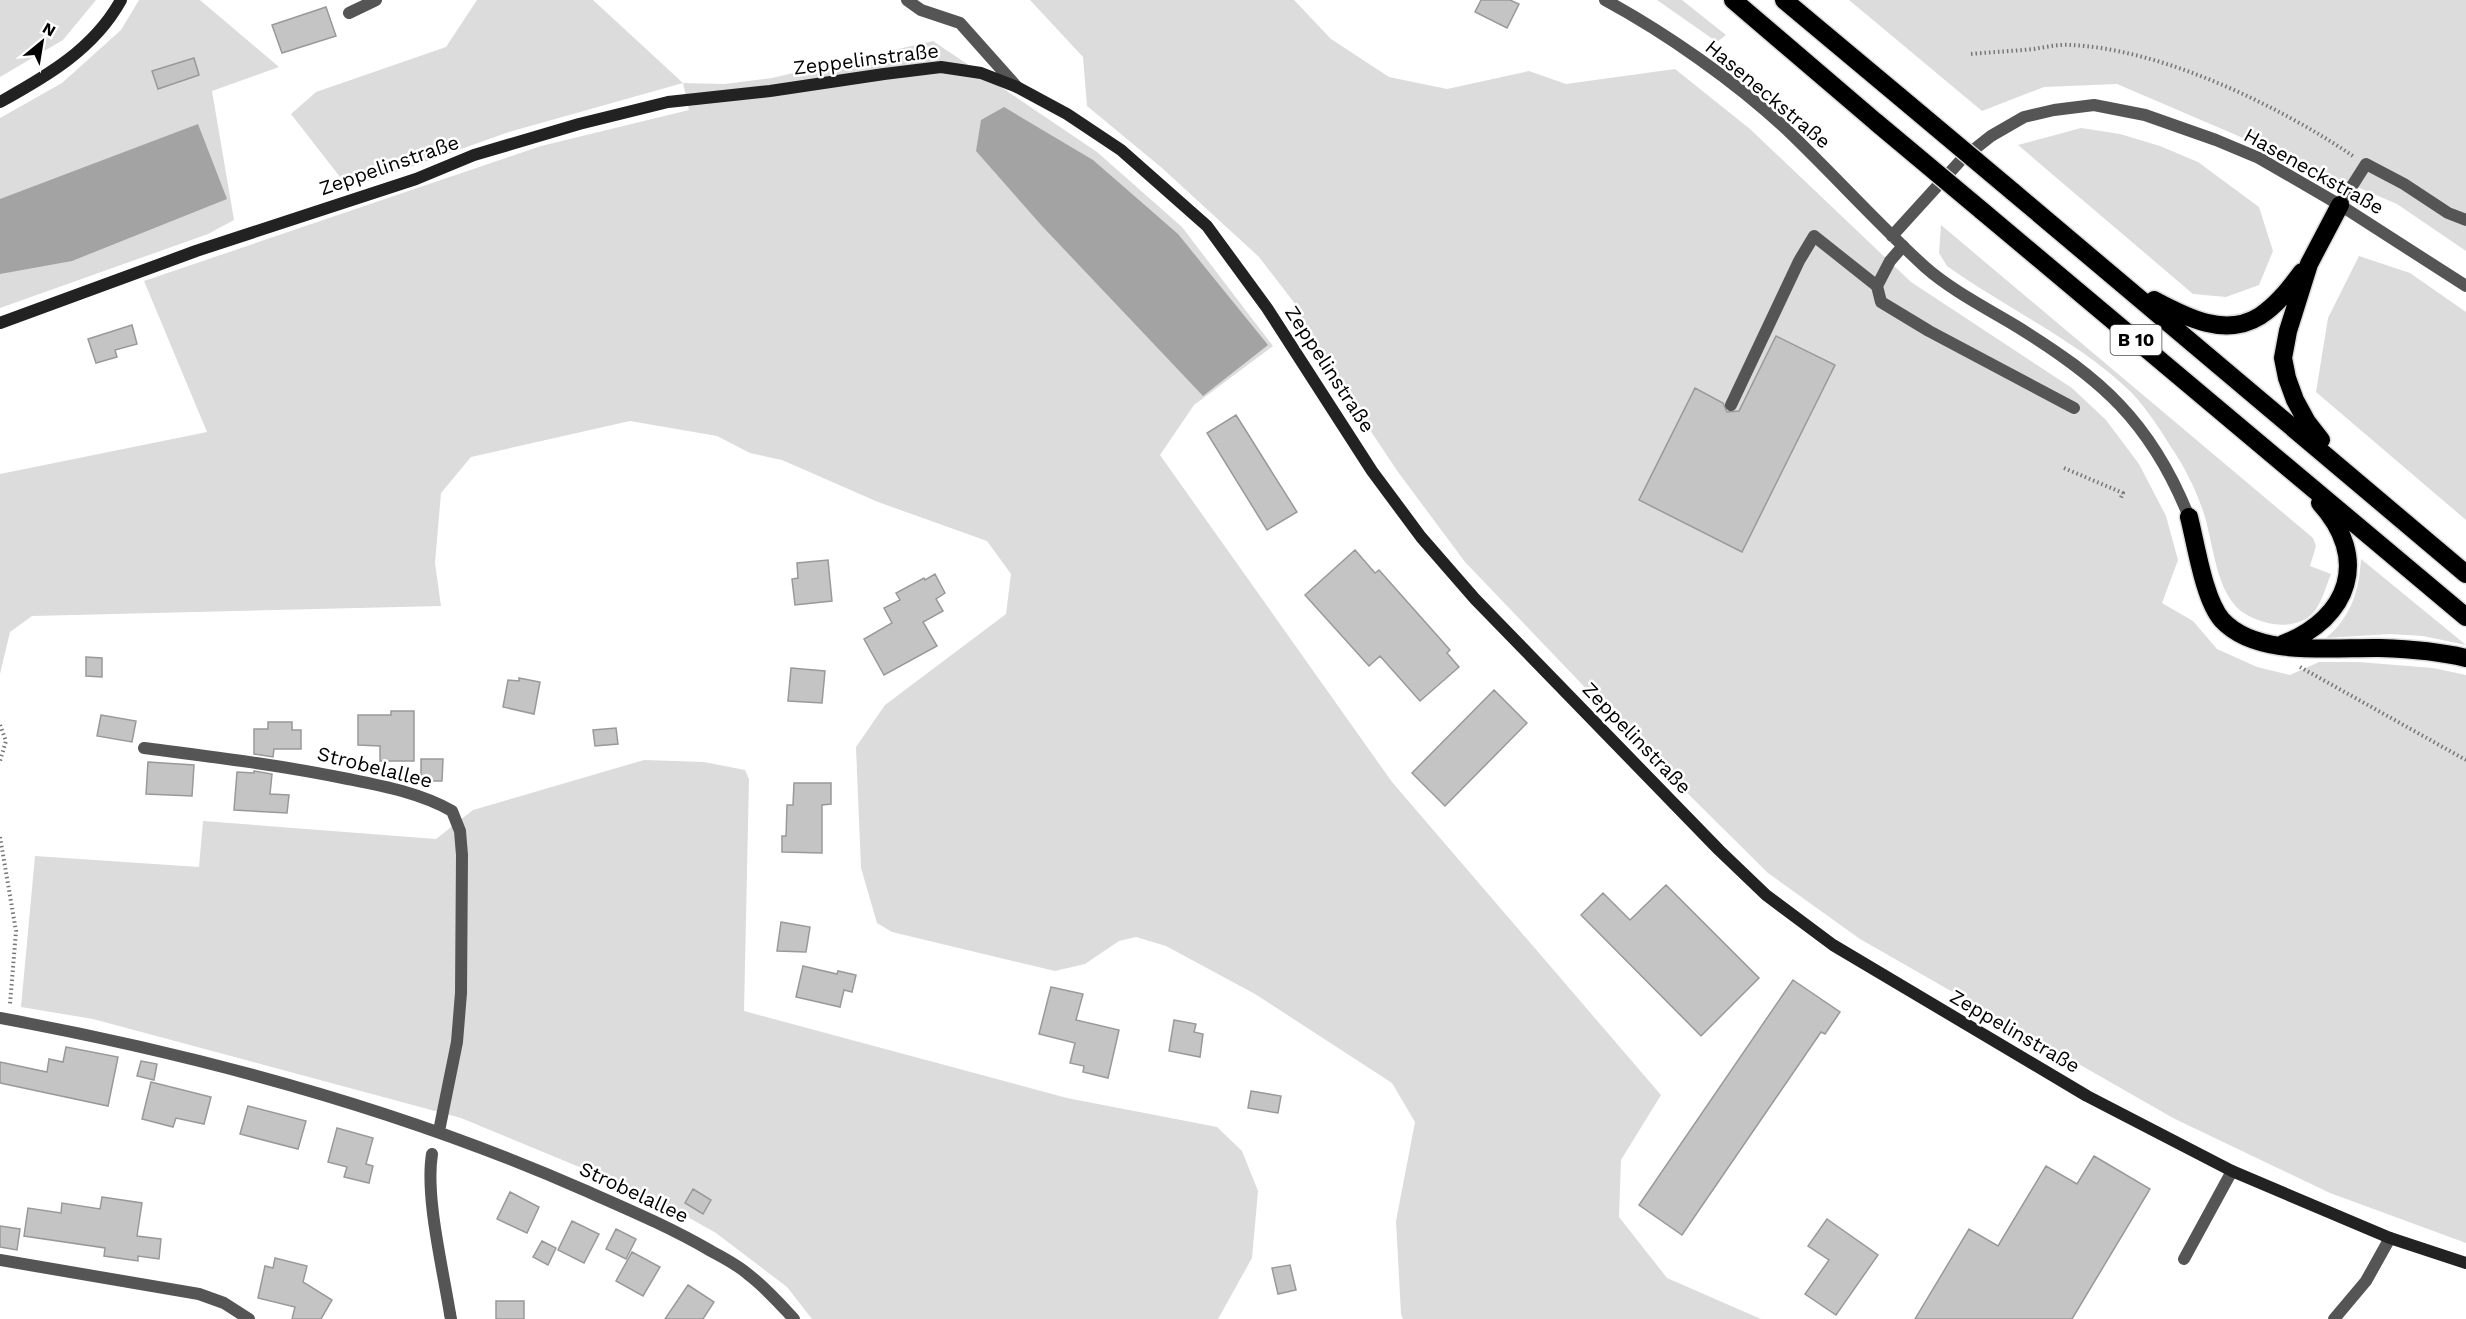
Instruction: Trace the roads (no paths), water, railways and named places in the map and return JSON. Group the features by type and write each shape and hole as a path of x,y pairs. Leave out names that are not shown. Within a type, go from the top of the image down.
{"highway":[{"name":"B 10","path":"1732,0 2466,617"},
{"name":"B 10","path":"1784,0 2466,574"},
{"path":"2340,205 2309,264 2288,331 2283,358 2295,400 2307,422 2345,471"},
{"path":"2121,282 2199,322 2217,326 2234,325 2259,317 2279,300 2309,264"},
{"path":"2278,645 2303,636 2324,621 2344,590 2348,574 2348,552 2337,528 2325,508 2290,470"},
{"path":"2189,517 2206,586 2222,620 2237,632 2254,640 2278,645 2323,650 2380,648 2430,651 2466,658"}],"street":[{"path":"0,102 66,64 98,33 121,0"},
{"path":"349,13 376,0"},
{"path":"906,0 921,10 960,23 1017,87"},
{"name":"Haseneckstraße","path":"1605,0 1629,13 1701,62 1784,127 1927,269 2058,352 2101,386 2141,429 2155,449 2168,470 2189,517"},
{"name":"Zeppelinstraße","path":"0,323 196,251 416,179 474,155 579,124 668,102 770,91 941,67 981,73 1017,87 1067,114 1121,150 1207,226 1267,308 1372,471 1421,537 1475,599 1719,850 1766,895 1833,945 2087,1096 2232,1171 2390,1238 2466,1263"},
{"name":"Haseneckstraße","path":"1892,236 1962,159 1991,136 2024,117 2054,110 2094,105 2145,115 2259,158 2340,205 2466,286"},
{"path":"2340,205 2366,164 2404,184 2448,213 2466,220"},
{"path":"1731,405 1799,261 1814,236 1877,286 1881,302 1929,331 2074,408"},
{"path":"1877,286 1890,261 1903,246"},
{"name":"Strobelallee","path":"144,748 290,767 424,797 452,811 460,831 462,855 461,993 457,1042 439,1131"},
{"name":"Strobelallee","path":"4,1019 98,1036 222,1065 439,1131 524,1164 658,1223 697,1243 748,1274 794,1319"},
{"path":"432,1154 429,1170 451,1316"},
{"path":"2184,1259 2232,1171"},
{"path":"2334,1319 2366,1281 2390,1238"},
{"path":"0,1260 199,1294 224,1303 249,1319"}]}
